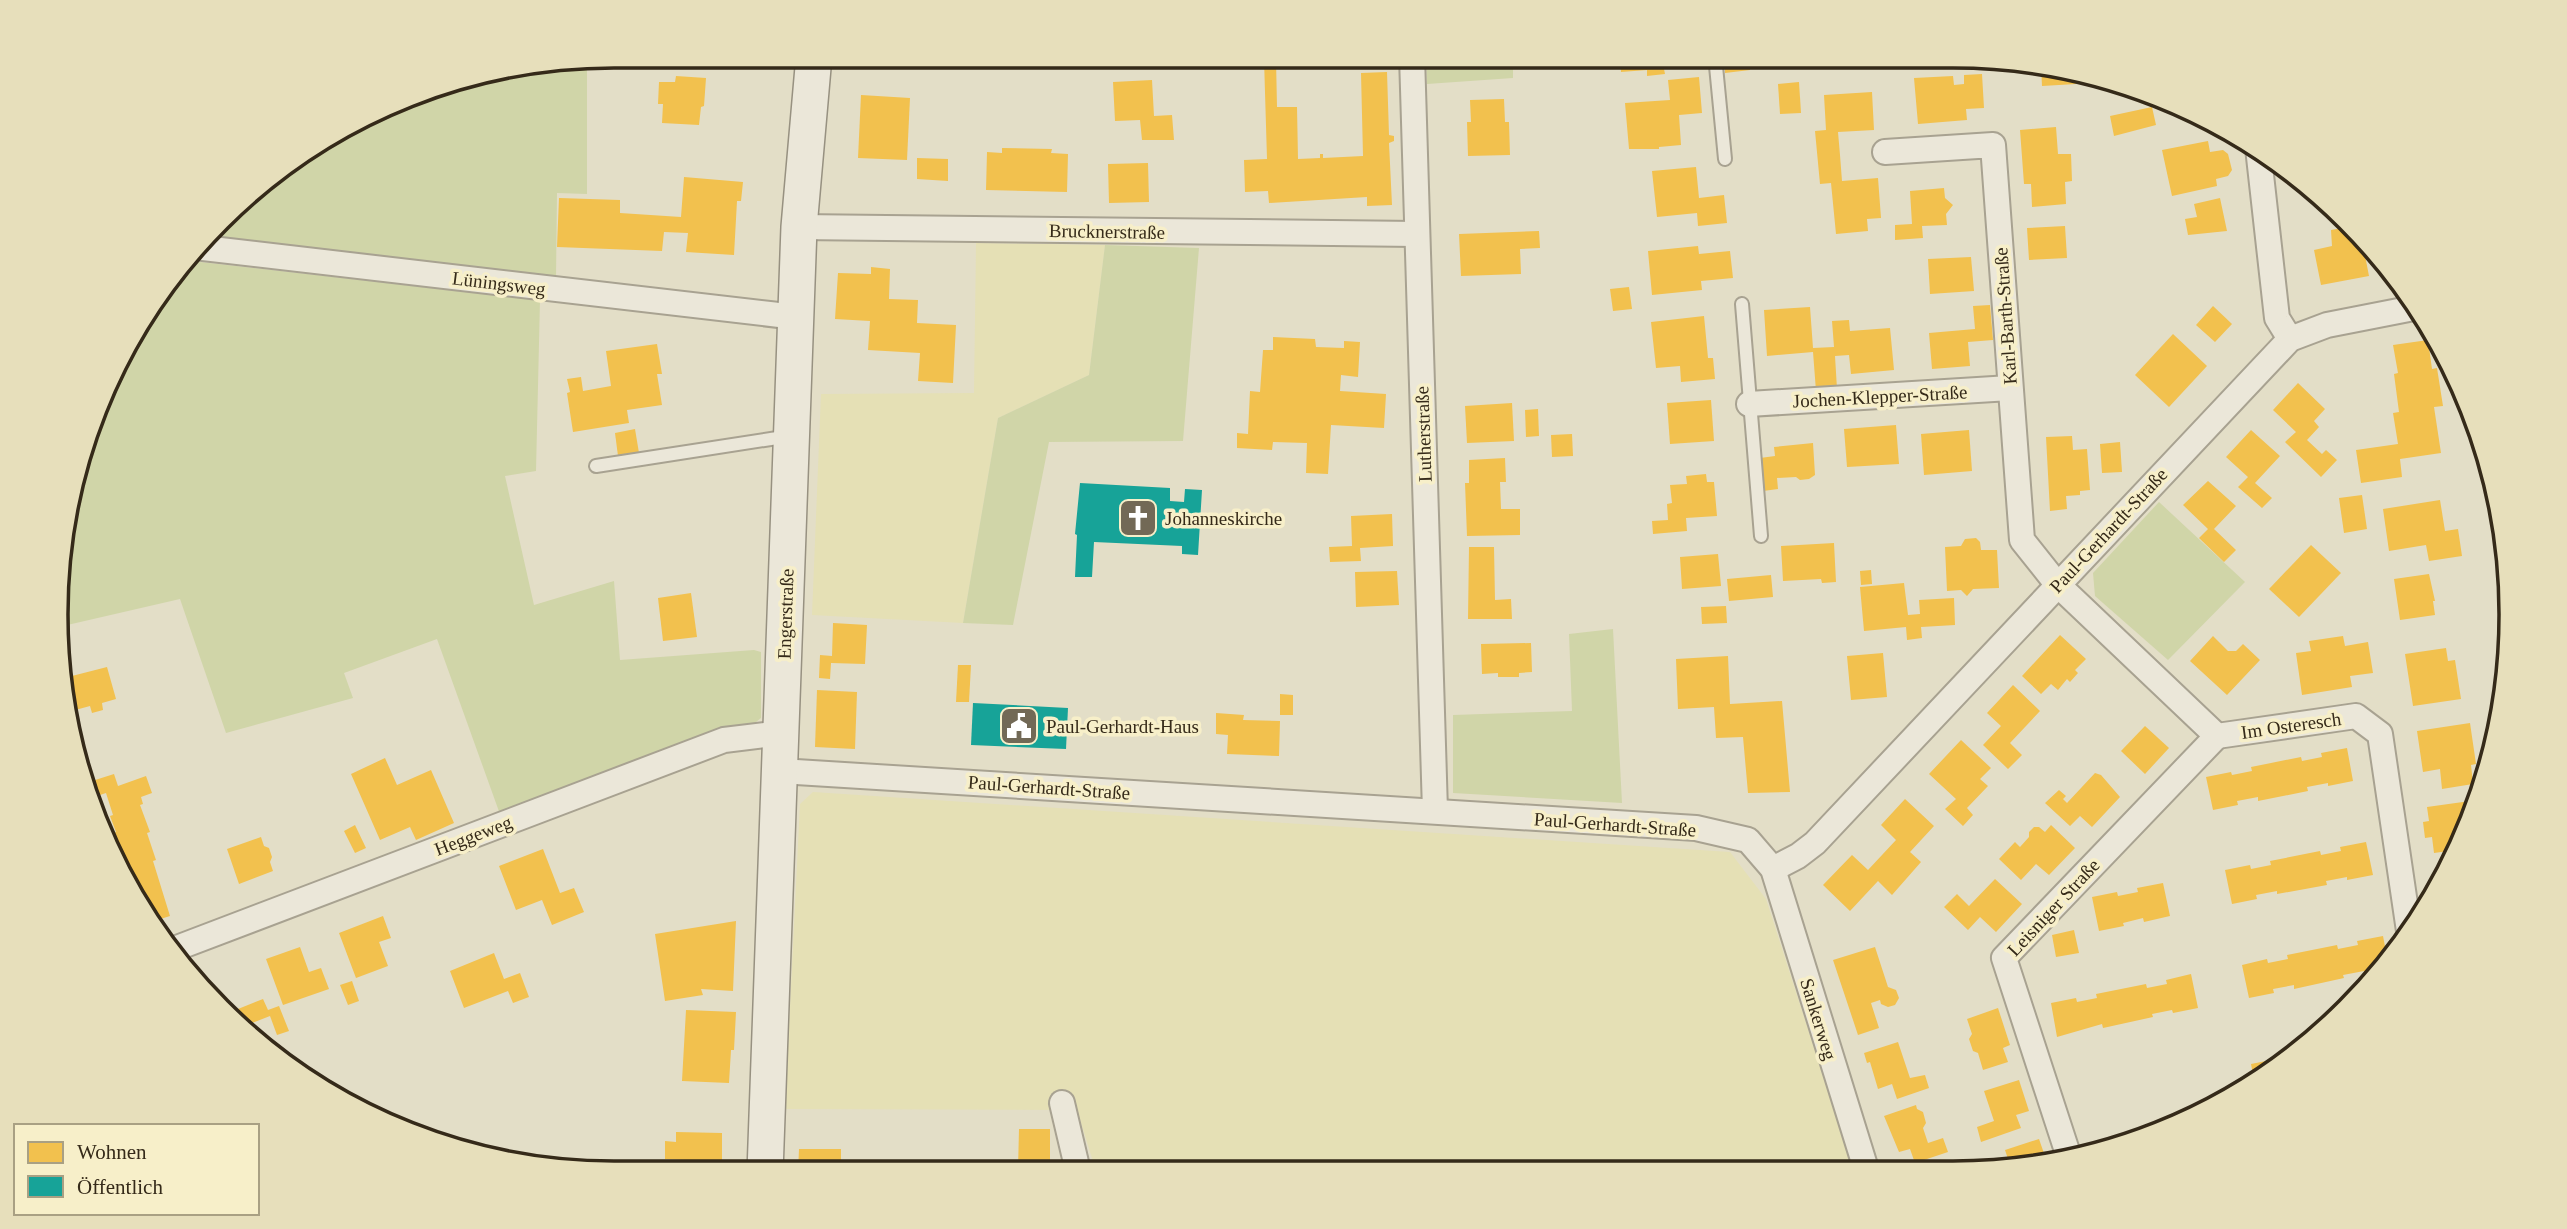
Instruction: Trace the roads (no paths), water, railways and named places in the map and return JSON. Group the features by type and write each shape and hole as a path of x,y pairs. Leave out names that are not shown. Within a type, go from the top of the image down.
{"main road":[{"name":"Engerstraße","path":"765,1161 799,227 813,68"}],"street":[{"name":"Lutherstraße","path":"1412,68 1435,811"},
{"name":"Karl-Barth-Straße","path":"1885,152 1993,145 2022,540 2057,584"},
{"path":"2260,163 2277,318 2290,338"},
{"name":"Brucknerstraße","path":"799,227 1416,234"},
{"name":"Lüningsweg","path":"209,249 796,317"},
{"name":"Paul-Gerhardt-Straße","path":"780,771 1696,828 1748,840 1773,869 1798,856 1815,843 2290,338 2327,325 2406,310"},
{"name":"Jochen-Klepper-Straße","path":"1749,404 2010,388"},
{"name":"Im Osteresch","path":"2057,584 2217,736 2356,716 2380,734 2407,918"},
{"name":"Heggeweg","path":"181,947 724,740 781,733"},
{"name":"Leisniger Straße","path":"2065,1149 2004,958 2217,736"},
{"name":"Sankerweg","path":"1773,869 1864,1161"},
{"path":"1062,1103 1076,1161"}],"lane":[{"path":"1716,68 1725,159"},
{"path":"1742,304 1761,536"},
{"path":"596,466 792,435"}],"place":[{"name":"Johanneskirche","path":"1138,518"},
{"name":"Paul-Gerhardt-Haus","path":"1019,726"}]}
